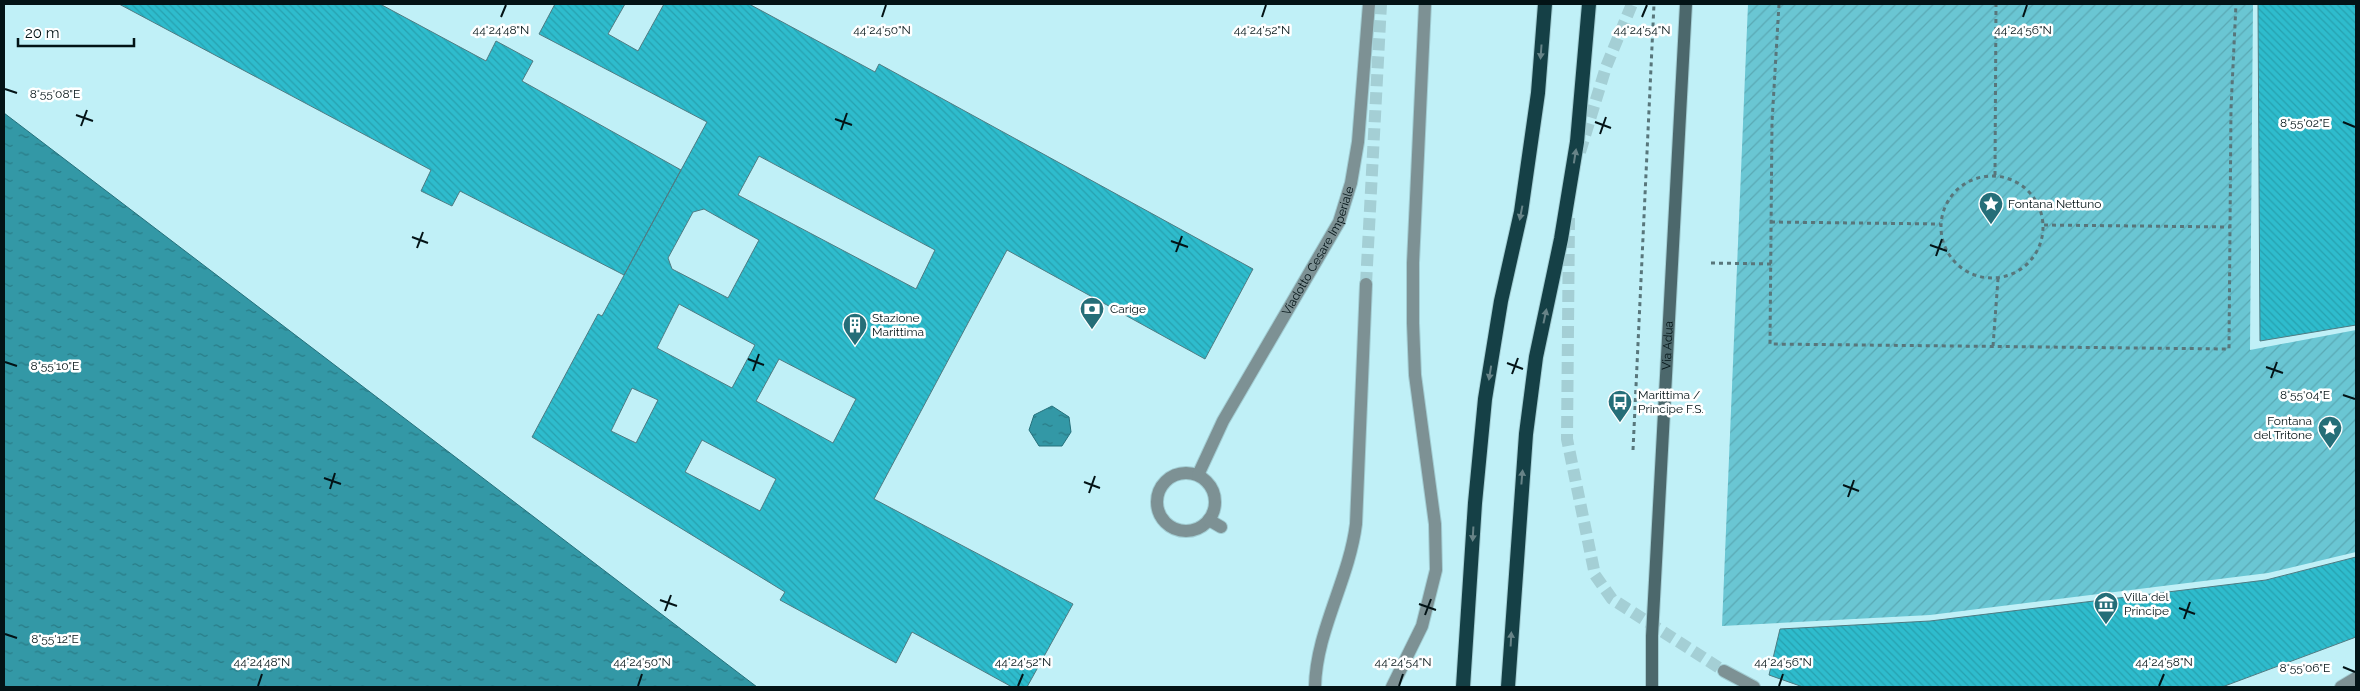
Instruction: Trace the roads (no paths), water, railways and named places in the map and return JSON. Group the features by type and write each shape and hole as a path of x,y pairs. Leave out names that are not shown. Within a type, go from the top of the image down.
{"highway":[{"path":"1463,687 1475,503 1485,399 1501,301 1521,212 1538,94 1545,4"},
{"path":"1508,687 1526,434 1536,357 1561,239 1577,142 1589,4"}],"main road":[{"name":"Via Adua","path":"1652,687 1652,636 1686,4"}],"street":[{"name":"Viadotto Cesare Imperiale","path":"1198,475 1223,421 1339,222 1351,183 1358,142 1369,4"},
{"path":"1392,687 1422,626 1434,578 1437,548 1415,375 1413,323 1413,254 1426,4"},
{"path":"1315,687 1319,652 1347,571 1354,541 1366,284"},
{"path":"1178,474 1198,475 1211,486 1214,494 1214,512 1209,520 1194,530 1184,531 1166,522 1160,514 1158,495 1162,486 1169,478 1178,474"},
{"path":"1209,520 1221,527"},
{"path":"1724,671 1754,687"},
{"path":"2341,687 2356,678"}],"water":[{"path":"4,113 757,687 4,687"},
{"path":"1052,406 1069,417 1071,432 1062,446 1039,446 1029,430 1034,415"}],"tunnel":[{"path":"1366,284 1381,4"},
{"path":"1580,152 1606,67 1632,4"},
{"path":"1569,218 1567,439 1595,575 1612,599 1724,671"}],"place":[{"name":"Fontana Nettuno","path":"1991,225"},
{"name":"Carige","path":"1092,330"},
{"name":"Stazione Marittima","path":"855,346"},
{"name":"Marittima / Principe F.S.","path":"1620,423"},
{"name":"Fontana del Tritone","path":"2330,449"},
{"name":"Villa del Principe","path":"2106,625"}]}
